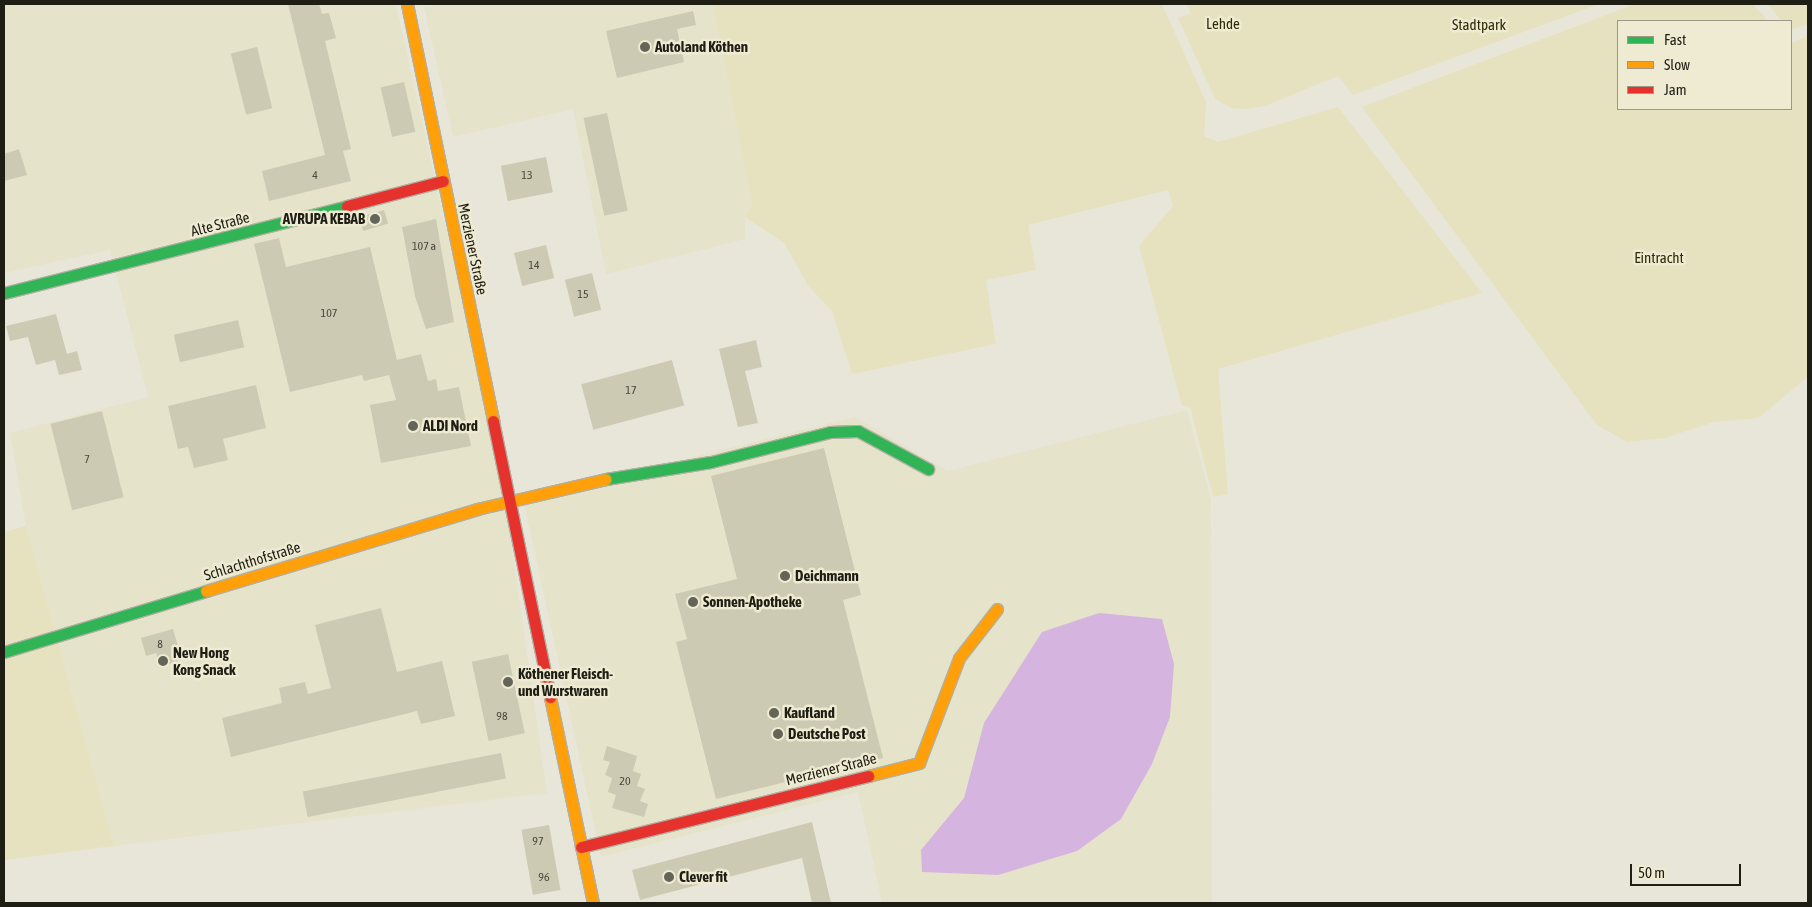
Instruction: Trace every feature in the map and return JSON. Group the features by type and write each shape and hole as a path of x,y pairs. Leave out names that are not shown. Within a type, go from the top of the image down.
{"main road":[{"name":"Merziener Straße","path":"406,4 593,903"},
{"name":"Alte Straße","path":"4,293 443,181"},
{"path":"509,501 612,477 711,462 830,432 858,431 928,469"},
{"name":"Schlachthofstraße","path":"4,652 509,501"},
{"name":"Merziener Straße","path":"581,846 919,763 959,658 997,609"}],"shaded area":[{"path":"4,4 396,4 503,486 547,793 114,846 26,526 10,433 148,397 110,250 4,273"},
{"path":"440,4 713,4 752,204 745,217 745,239 606,274 573,109 453,137 424,7"},
{"path":"1187,410 1211,499 1212,903 882,903 858,792 601,857 523,499 855,417 948,471"},
{"path":"1099,613 1162,619 1174,664 1170,717 1152,764 1121,819 1077,851 998,875 922,872 921,850 964,798 984,723 1042,632"}],"green space":[{"path":"713,4 1162,4 1206,102 1204,136 1218,142 1338,107 1482,293 1218,369 1228,494 1213,497 1190,407 1182,406 1139,246 1173,206 1168,190 1028,225 1036,270 986,280 996,344 852,374 832,311 809,287 784,243 745,217 752,204"},
{"path":"1186,4 1599,4 1353,95 1338,76 1265,106 1247,109 1231,108 1215,99 1178,18 1191,13"},
{"name":"Eintracht","path":"1635,4 1753,4 1767,20 1617,20 1617,110 1792,110 1792,43 1808,36 1808,377 1758,418 1714,422 1665,438 1627,442 1597,425 1362,107"},
{"path":"1767,4 1808,4 1808,25 1792,29 1792,20 1781,20"},
{"path":"26,526 114,846 4,860 4,532"}],"building":[{"path":"288,4 319,4 322,14 329,13 336,38 325,41 351,149 343,151 351,181 269,201 262,171 325,155"},
{"name":"Autoland Köthen","path":"693,11 696,25 677,29 684,62 617,78 606,31"},
{"path":"257,47 272,108 246,115 231,54"},
{"path":"404,82 415,132 392,137 381,87"},
{"path":"607,113 628,211 604,216 584,118"},
{"path":"19,149 27,175 4,181 4,154"},
{"path":"546,157 553,192 508,201 501,166"},
{"path":"384,210 388,223 363,231 359,218"},
{"path":"436,219 454,322 426,329 415,296 402,227"},
{"path":"279,238 286,267 370,247 397,360 421,354 428,381 436,379 438,391 459,387 471,446 381,463 370,405 396,400 389,375 364,381 362,375 290,392 254,244"},
{"path":"546,245 554,278 522,286 514,253"},
{"path":"592,273 601,310 574,317 565,280"},
{"path":"56,314 67,354 77,351 82,370 59,375 55,360 36,365 28,337 10,341 6,326"},
{"path":"238,320 244,347 180,362 174,335"},
{"path":"756,340 762,367 745,371 758,423 738,427 719,349"},
{"path":"672,360 684,405 593,430 581,384"},
{"path":"256,385 266,428 223,439 228,460 194,468 188,447 178,449 168,406"},
{"path":"102,411 124,497 72,510 51,424"},
{"path":"824,448 861,595 843,600 883,758 716,799 676,642 687,639 675,594 737,579 711,476"},
{"path":"381,608 397,672 442,661 455,716 421,724 417,711 231,757 222,718 282,703 279,688 305,682 308,694 331,688 315,625"},
{"path":"173,629 182,660 160,667 156,653 146,656 141,638"},
{"path":"508,654 525,733 489,741 472,662"},
{"path":"607,746 637,756 633,771 641,774 637,786 645,789 640,801 648,804 644,817 612,808 616,795 608,792 612,778 605,775 610,762 603,760"},
{"path":"501,753 506,779 308,817 303,792"},
{"path":"812,822 831,903 812,903 802,858 640,900 632,870"},
{"path":"549,825 560,890 533,895 521,830"}],"traffic: fast":[{"path":"4,293 347,206"},
{"path":"606,479 711,462 830,432 858,431 928,469"},
{"path":"4,652 206,591"}],"traffic: slow":[{"path":"407,4 493,421"},
{"path":"206,591 477,509 606,479"},
{"path":"868,776 919,763 959,658 997,609"},
{"path":"550,697 593,903"}],"traffic: jam":[{"path":"347,206 443,181"},
{"path":"493,421 550,697"},
{"path":"581,847 868,776"}],"place":[{"name":"Autoland Köthen","path":"645,47"},
{"name":"AVRUPA KEBAB","path":"375,219"},
{"name":"ALDI Nord","path":"413,426"},
{"name":"Deichmann","path":"785,576"},
{"name":"Sonnen-Apotheke","path":"693,602"},
{"name":"New Hong Kong Snack","path":"163,661"},
{"name":"Köthener Fleisch- und Wurstwaren","path":"508,682"},
{"name":"Kaufland","path":"774,713"},
{"name":"Deutsche Post","path":"778,734"},
{"name":"Clever fit","path":"669,877"}],"park label":[{"name":"Lehde","path":"1223,24"},
{"name":"Stadtpark","path":"1479,25"}]}
